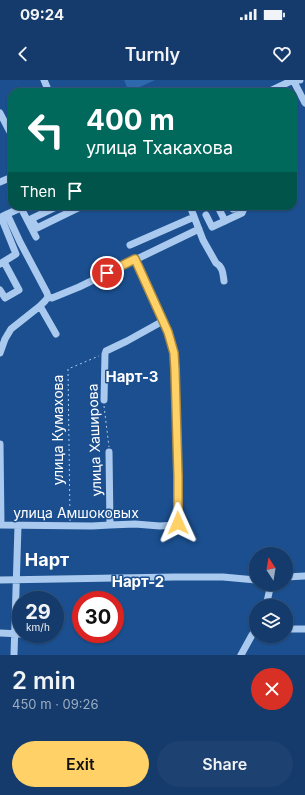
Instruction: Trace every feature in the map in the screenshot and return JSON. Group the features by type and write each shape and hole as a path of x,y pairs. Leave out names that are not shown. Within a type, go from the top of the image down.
{"street":[{"path":"276,88 293,80 300,80"},
{"path":"293,80 305,103"},
{"path":"0,113 8,128"},
{"path":"3,217 17,210"},
{"path":"24,210 36,237"},
{"path":"49,210 31,218 36,228 74,210"},
{"path":"191,210 203,240 216,263 220,265 223,271 224,281"},
{"path":"220,210 225,221"},
{"path":"206,215 212,227 242,213 243,210"},
{"path":"0,290 5,298 19,290 2,263 16,254 2,227 3,217"},
{"path":"3,217 20,242 48,297"},
{"path":"130,246 194,217"},
{"path":"48,297 52,298 79,287 199,229"},
{"path":"105,354 106,351 163,321 135,259"},
{"path":"0,352 11,329 40,306 48,297"},
{"path":"40,306 56,334"},
{"name":"улица Амшоковых","path":"0,525 92,526 135,524 160,526 176,525 178,523 174,353 163,321"},
{"name":"улица Хаширова","path":"104,400 105,354"},
{"path":"0,444 0,525"},
{"name":"улица Хаширова","path":"109,452 110,524"},
{"path":"16,591 18,526"},
{"path":"293,577 305,576"},
{"path":"0,580 175,577 223,577 249,579"},
{"path":"293,629 305,629"},
{"path":"0,633 12,634"},
{"path":"241,655 249,640"},
{"path":"14,655 16,643"}],"path":[{"name":"улица Кумахова","path":"70,526 68,369 105,354"},
{"name":"улица Хаширова","path":"104,400 109,452"}],"shaded area":[{"path":"124,80 155,80 138,88 127,88"}],"district":[{"name":"Нарт-3","path":"132,376"},
{"name":"Нарт","path":"47,559"},
{"name":"Нарт-2","path":"138,581"}],"route":[{"path":"107,273 135,259 172,341 174,353 176,403 178,523"}]}
